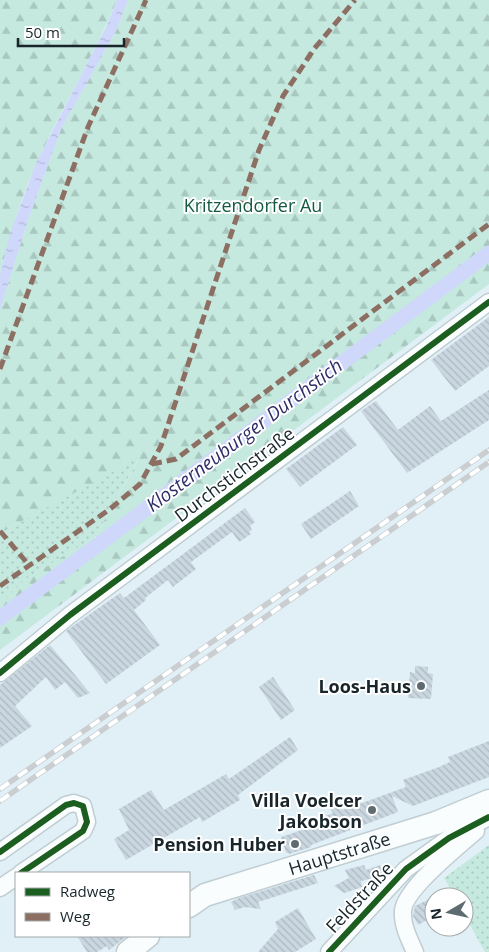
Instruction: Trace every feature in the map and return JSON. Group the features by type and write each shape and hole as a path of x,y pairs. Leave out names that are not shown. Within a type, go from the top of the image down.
{"main road":[{"name":"Hauptstraße","path":"190,905 204,895 436,823 489,801"},
{"path":"128,952 147,937"}],"street":[{"name":"Durchstichstraße","path":"0,673 70,614 489,302"},
{"path":"0,852 66,805 74,803 82,806 87,822 83,831 22,872"},
{"name":"Feldstraße","path":"329,952 406,869 449,838 489,818"},
{"path":"415,952 406,932 403,909 417,885 489,818"},
{"path":"0,888 15,878"}],"green space":[{"path":"0,0 117,0 31,175 16,217 0,274"},
{"name":"Kritzendorfer Au","path":"128,0 489,0 489,284 0,650 0,604 26,579 95,537 140,457 0,533 0,310 27,223 61,129 116,31"},
{"path":"140,456 95,537 26,579 0,604 0,533"},
{"path":"489,845 489,952 485,952 474,932 474,887 449,887 444,878"}],"water":[{"path":"117,0 128,0 116,31 61,129 27,223 0,310 0,274 10,234 36,163 107,25"}],"building":[{"path":"489,317 489,366 455,391 431,360"},
{"path":"489,390 489,420 407,473 361,411 376,401 398,430 430,406 441,421"},
{"path":"343,427 357,445 300,487 286,469"},
{"path":"350,491 359,506 311,539 301,524"},
{"path":"245,508 255,522 250,526 252,530 249,532 251,534 239,542 232,532 191,562 196,569 173,587 168,580 145,598 146,600 134,610 160,645 106,684 66,631 120,593 124,598"},
{"path":"50,645 90,693 78,698 65,682 55,690 46,677 15,706 32,726 0,748 0,685"},
{"name":"Loos-Haus","path":"415,666 428,667 428,673 433,674 431,699 408,698 410,672 415,673"},
{"path":"273,677 295,710 281,720 259,687"},
{"path":"290,737 298,750 238,795 240,800 202,822 200,817 126,860 114,839 129,830 119,809 151,790 164,810 226,774 229,779"},
{"path":"489,741 489,777 413,806 392,796 398,812 311,845 311,847 289,854 286,852 281,837 308,828 306,824 333,813 327,804 336,798 343,810 406,787 403,780 439,767 450,762 448,757"},
{"path":"364,865 366,870 380,865 383,876 361,881 362,887 344,893 334,886 349,878 345,870"},
{"path":"314,875 318,883 258,902 261,909 245,907 235,910 231,902 239,898"},
{"path":"424,902 424,922 418,925 413,916 415,906"},
{"path":"298,908 316,939 295,952 258,952 278,929 275,922"},
{"path":"78,937 126,937 109,950 107,946 97,952 87,952"}],"waterway":[{"name":"Klosterneuburger Durchstich","path":"0,618 489,253"}],"railway":[{"path":"0,789 489,450"},
{"path":"0,801 489,462"}],"marked path":[{"path":"0,369 88,127 146,0"},
{"path":"0,586 110,509 140,484 161,446 259,150 283,96 314,49 355,0"},
{"path":"152,464 176,459 489,224"},
{"path":"0,531 28,564"}],"cycle path":[{"path":"0,673 70,615 489,302"},
{"path":"0,852 66,805 74,803 83,806 87,822 83,831 22,872"},
{"path":"329,952 406,869 449,838 489,817"}],"place":[{"name":"Loos-Haus","path":"421,686"},
{"name":"Villa Voelcer Jakobson","path":"372,810"},
{"name":"Pension Huber","path":"295,844"}]}
